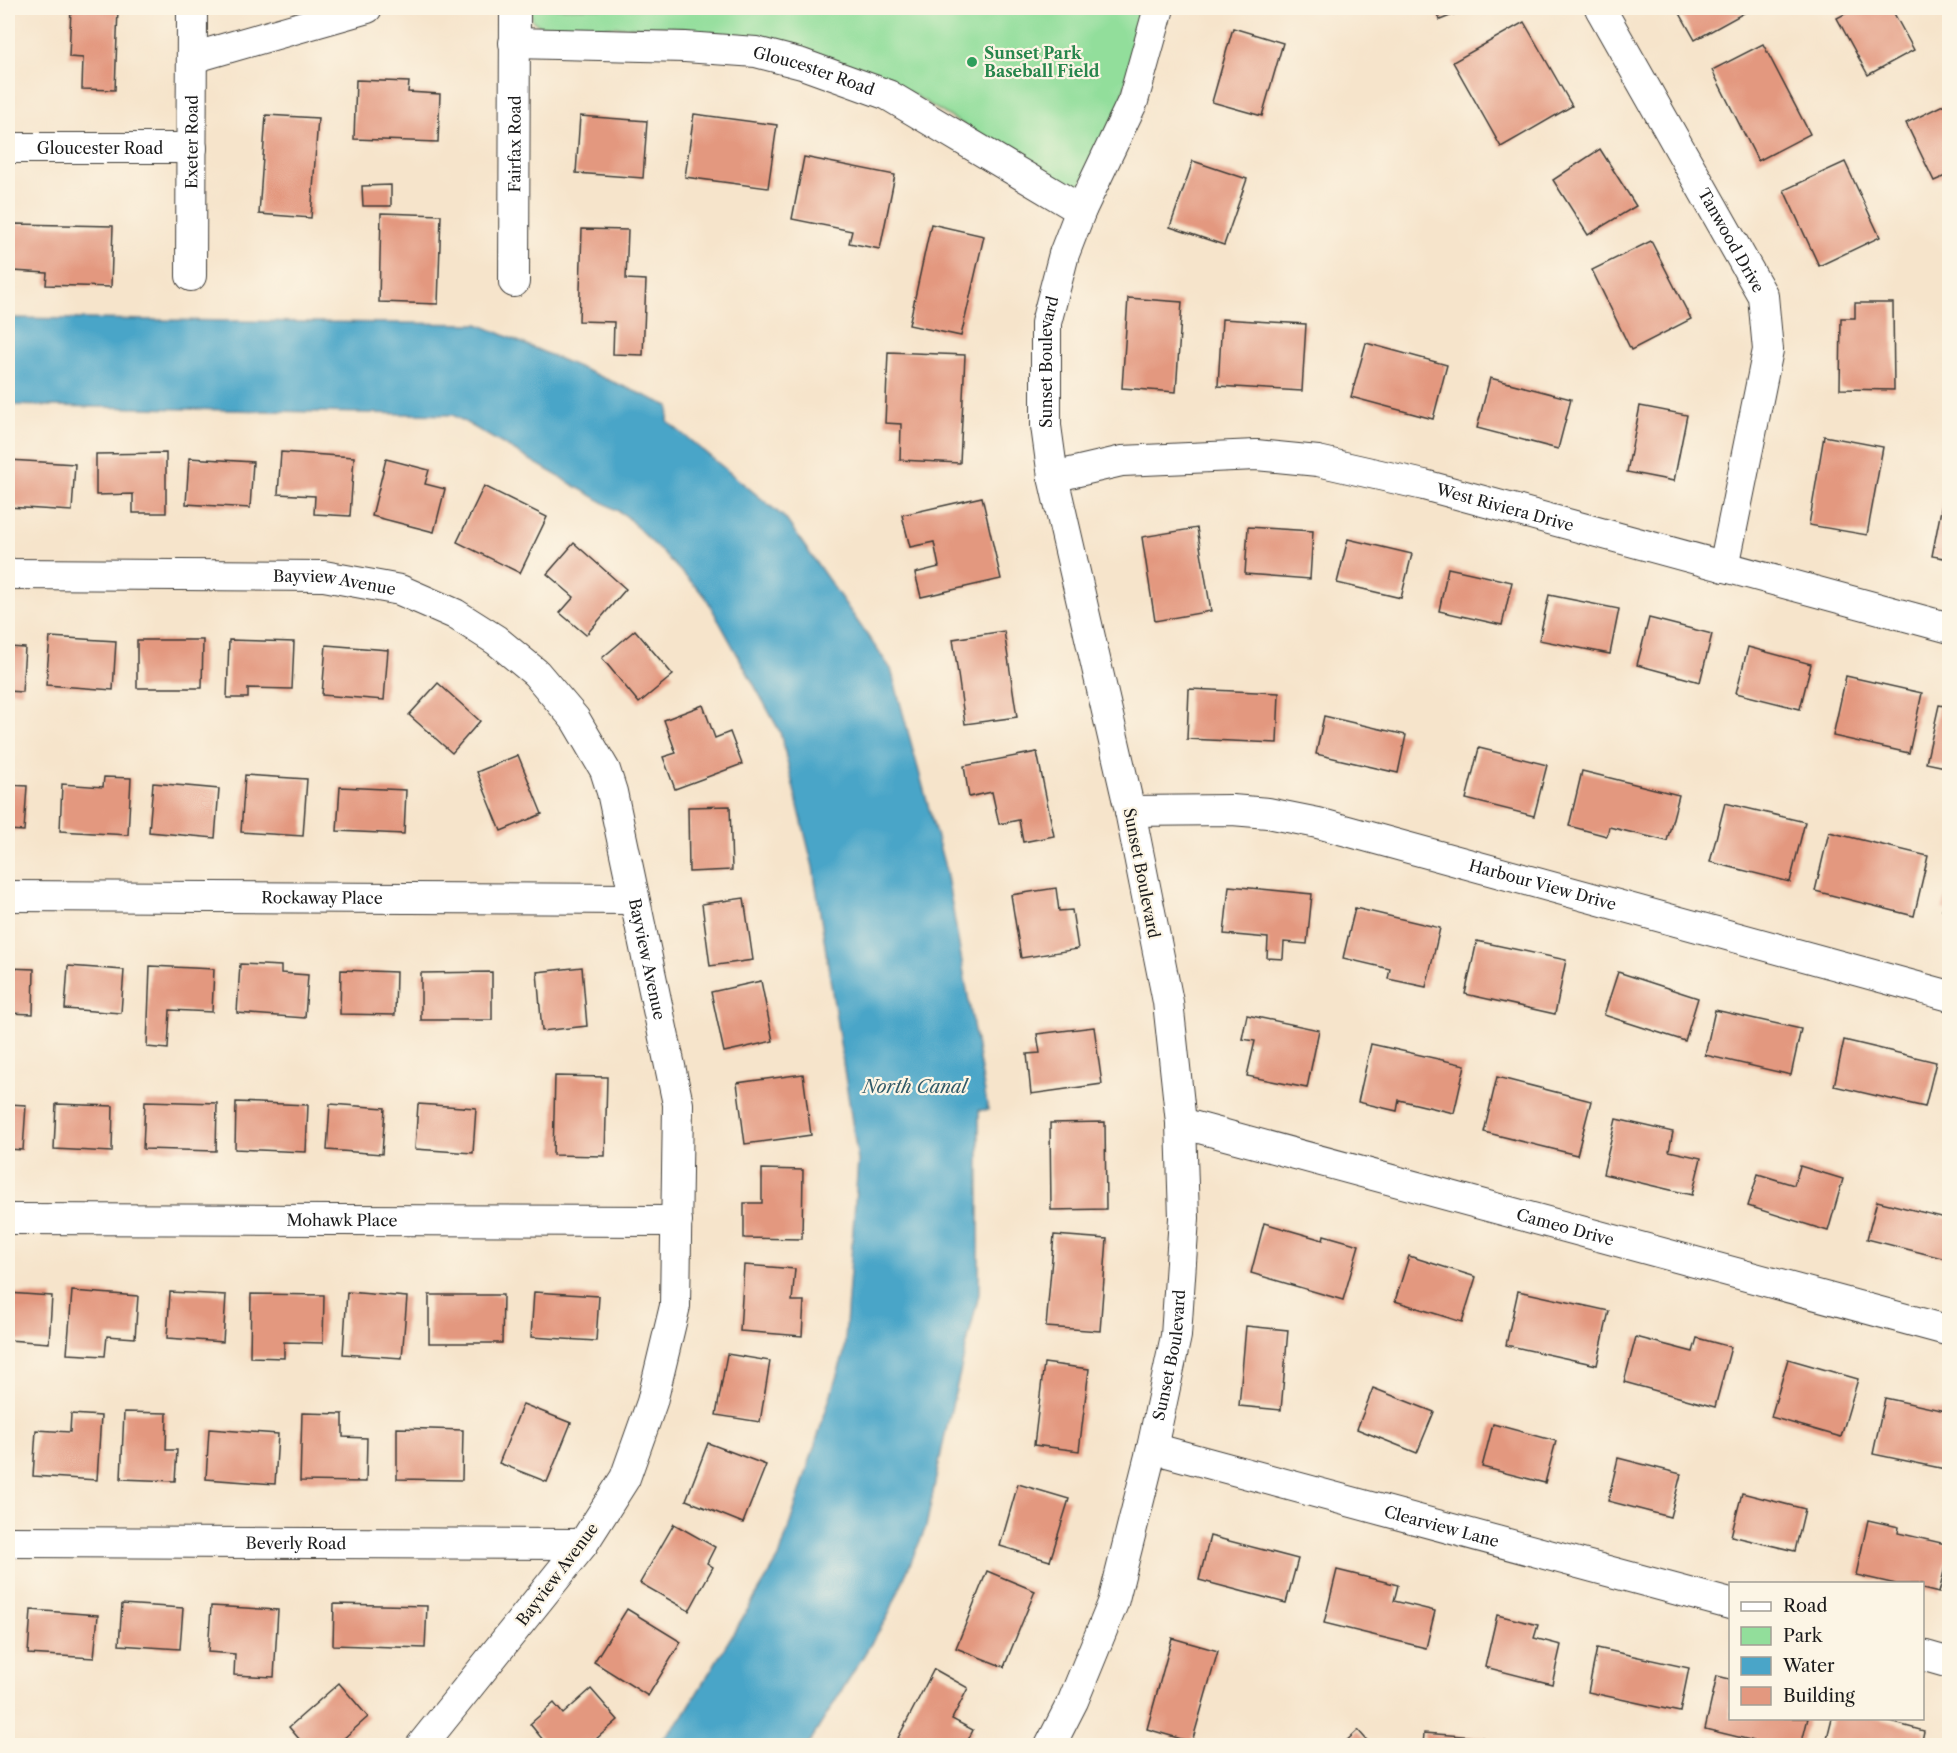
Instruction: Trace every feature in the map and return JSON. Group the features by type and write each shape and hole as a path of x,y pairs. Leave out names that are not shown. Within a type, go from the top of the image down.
{"street":[{"name":"Exeter Road","path":"191,276 192,8"},
{"path":"192,58 367,8"},
{"name":"Fairfax Road","path":"514,282 515,8"},
{"name":"Sunset Boulevard","path":"1050,1746 1073,1701 1113,1603 1152,1448 1176,1336 1184,1218 1181,1123 1168,1002 1130,811 1053,477 1046,426 1046,323 1064,254 1081,210 1133,101 1159,8"},
{"name":"Tanwood Drive","path":"1600,8 1763,297 1768,350 1724,567"},
{"name":"Gloucester Road","path":"514,44 685,47 756,52 802,64 888,95 1081,210"},
{"name":"Gloucester Road","path":"8,148 192,148"},
{"name":"West Riviera Drive","path":"1053,477 1122,461 1256,455 1318,461 1424,485 1950,628"},
{"name":"Bayview Avenue","path":"8,574 324,576 400,590 455,614 496,640 536,673 575,719 605,770 612,792 678,1104 675,1306 652,1402 625,1478 583,1544 421,1746"},
{"name":"Harbour View Drive","path":"1130,811 1232,810 1268,813 1318,823 1950,996"},
{"name":"Rockaway Place","path":"8,896 634,899"},
{"name":"Cameo Drive","path":"1181,1123 1950,1331"},
{"name":"Mohawk Place","path":"8,1219 677,1221"},
{"name":"Clearview Lane","path":"1152,1448 1729,1603"},
{"name":"Beverly Road","path":"8,1542 583,1544"},
{"path":"1924,1655 1950,1663"}],"green space":[{"path":"531,8 1145,8 1121,103 1077,193 892,82 795,45 671,27 541,27 532,20"}],"water":[{"name":"North Canal","path":"8,318 478,324 669,406 668,422 785,518 891,669 946,871 988,1110 979,1110 979,1294 944,1439 926,1527 887,1618 808,1745 657,1745 683,1716 779,1558 844,1353 858,1161 813,867 780,732 705,596 625,515 453,415 8,405"}],"building":[{"path":"71,8 118,8 115,90 82,89 83,58 69,57"},
{"path":"1434,8 1470,8 1440,20"},
{"path":"1677,8 1741,8 1744,13 1695,40"},
{"path":"1856,8 1891,8 1914,50 1868,75 1837,18"},
{"path":"1524,22 1572,106 1501,147 1453,62"},
{"path":"1233,28 1283,43 1262,116 1212,102"},
{"path":"1763,44 1810,134 1758,161 1712,70"},
{"path":"356,80 409,82 408,92 440,94 438,142 354,139"},
{"path":"1947,103 1950,108 1950,174 1934,181 1906,123"},
{"path":"694,114 777,125 768,188 685,177"},
{"path":"266,115 318,118 311,218 259,214"},
{"path":"580,116 647,121 643,178 576,173"},
{"path":"1600,149 1636,206 1588,235 1553,180"},
{"path":"804,157 895,175 880,249 849,243 852,231 792,219"},
{"path":"1193,161 1247,179 1224,245 1170,227"},
{"path":"1845,162 1880,237 1819,266 1784,190"},
{"path":"391,185 391,206 363,206 362,186"},
{"path":"381,213 441,215 438,304 379,302"},
{"path":"15,224 113,226 111,287 46,285 47,273 13,271"},
{"path":"931,224 984,236 961,336 909,325"},
{"path":"582,229 628,230 626,279 646,280 643,355 613,354 614,322 579,321"},
{"path":"1651,241 1691,319 1631,350 1592,270"},
{"path":"1128,298 1182,302 1176,392 1122,388"},
{"path":"1855,303 1893,303 1894,390 1840,389 1841,318 1855,318"},
{"path":"1222,319 1306,324 1302,391 1218,386"},
{"path":"1366,343 1447,365 1433,419 1351,397"},
{"path":"888,352 965,355 960,463 900,460 901,424 885,423"},
{"path":"1490,378 1571,399 1558,449 1477,428"},
{"path":"1640,406 1687,415 1674,481 1627,472"},
{"path":"1824,436 1883,447 1867,535 1809,525"},
{"path":"281,452 354,457 350,516 314,514 315,496 278,494"},
{"path":"166,453 166,513 133,513 133,494 96,495 96,454"},
{"path":"189,458 253,462 250,508 186,504"},
{"path":"386,459 429,470 425,484 445,489 434,532 372,516"},
{"path":"9,460 75,464 72,511 8,507"},
{"path":"1948,474 1950,474 1950,559 1932,556"},
{"path":"484,486 547,517 520,573 457,542"},
{"path":"982,497 1001,579 921,597 915,573 939,567 934,542 910,547 902,515"},
{"path":"1248,527 1313,531 1310,579 1245,574"},
{"path":"1197,528 1211,611 1155,621 1142,537"},
{"path":"1348,539 1412,554 1401,598 1337,583"},
{"path":"574,543 626,589 586,635 560,613 574,597 547,574"},
{"path":"1448,568 1512,582 1502,625 1439,611"},
{"path":"1549,595 1619,609 1610,654 1539,640"},
{"path":"1649,618 1712,634 1700,682 1637,665"},
{"path":"635,630 673,675 639,703 602,658"},
{"path":"1004,631 1017,717 965,724 953,639"},
{"path":"50,637 116,641 113,690 46,685"},
{"path":"137,640 203,640 202,688 137,688"},
{"path":"229,640 294,642 292,689 248,688 248,698 227,698"},
{"path":"326,645 388,650 384,700 322,695"},
{"path":"8,647 25,648 22,692 8,691"},
{"path":"1748,647 1811,664 1800,709 1736,693"},
{"path":"1846,676 1922,693 1909,753 1833,736"},
{"path":"438,683 480,721 452,753 409,715"},
{"path":"1189,689 1279,693 1277,743 1187,739"},
{"path":"703,705 715,738 730,732 742,764 675,789 663,757 676,753 664,720"},
{"path":"1939,705 1950,707 1950,768 1926,763"},
{"path":"1324,716 1406,735 1398,773 1316,754"},
{"path":"1479,748 1547,765 1534,816 1466,799"},
{"path":"1037,752 1054,836 1023,842 1019,820 999,824 992,792 969,797 964,766"},
{"path":"518,755 542,814 501,831 477,772"},
{"path":"1582,771 1679,795 1667,841 1609,827 1607,836 1569,826"},
{"path":"245,775 307,779 303,836 241,832"},
{"path":"104,777 131,778 128,835 60,831 62,784 103,787"},
{"path":"153,783 219,789 215,838 149,832"},
{"path":"8,785 27,786 24,831 8,830"},
{"path":"340,787 406,790 404,834 337,831"},
{"path":"1725,803 1805,822 1790,882 1710,862"},
{"path":"730,806 732,870 689,872 688,807"},
{"path":"1829,832 1928,856 1914,916 1815,891"},
{"path":"1950,885 1950,912 1942,910"},
{"path":"1229,886 1312,894 1307,944 1284,942 1283,959 1267,958 1268,938 1224,934"},
{"path":"1056,888 1059,911 1072,910 1078,949 1021,958 1011,895"},
{"path":"744,898 753,960 710,966 702,904"},
{"path":"1355,908 1440,928 1426,987 1388,979 1390,969 1343,958"},
{"path":"1477,941 1566,960 1555,1014 1465,994"},
{"path":"240,964 281,966 281,973 308,975 305,1018 237,1013"},
{"path":"68,966 124,970 121,1013 65,1009"},
{"path":"150,966 214,969 212,1012 170,1010 168,1049 147,1047"},
{"path":"582,967 587,1026 542,1031 537,972"},
{"path":"8,968 34,969 33,1014 8,1013"},
{"path":"341,970 396,972 395,1015 340,1014"},
{"path":"492,972 492,1020 421,1020 421,973"},
{"path":"1618,972 1698,998 1685,1041 1604,1015"},
{"path":"761,981 773,1041 724,1052 711,992"},
{"path":"1715,1010 1801,1029 1791,1075 1705,1055"},
{"path":"1247,1015 1319,1030 1307,1088 1247,1076 1255,1041 1242,1039"},
{"path":"1094,1027 1102,1084 1031,1094 1027,1054 1040,1053 1037,1034"},
{"path":"1844,1040 1936,1062 1925,1107 1834,1086"},
{"path":"1371,1044 1465,1065 1454,1113 1399,1100 1397,1111 1358,1102"},
{"path":"803,1074 811,1135 745,1144 737,1083"},
{"path":"555,1076 607,1077 605,1156 553,1155"},
{"path":"1497,1077 1591,1101 1577,1155 1484,1132"},
{"path":"145,1101 217,1103 216,1151 143,1149"},
{"path":"236,1102 308,1105 306,1152 235,1149"},
{"path":"8,1104 26,1105 23,1150 8,1149"},
{"path":"56,1104 113,1106 112,1152 54,1149"},
{"path":"330,1104 385,1108 382,1154 327,1150"},
{"path":"418,1104 476,1108 473,1153 415,1149"},
{"path":"1616,1119 1673,1132 1669,1151 1701,1158 1692,1195 1603,1174"},
{"path":"1105,1122 1106,1209 1051,1210 1050,1123"},
{"path":"1800,1166 1843,1179 1828,1231 1748,1206 1758,1174 1794,1185"},
{"path":"762,1169 803,1170 802,1239 744,1238 744,1203 762,1203"},
{"path":"1877,1201 1950,1219 1950,1260 1867,1239"},
{"path":"1264,1223 1323,1240 1324,1235 1359,1245 1343,1300 1251,1273"},
{"path":"1054,1235 1107,1239 1100,1331 1046,1327"},
{"path":"1409,1256 1476,1277 1462,1322 1395,1301"},
{"path":"744,1265 795,1269 792,1301 804,1301 802,1336 740,1331"},
{"path":"72,1291 138,1296 135,1338 107,1336 105,1356 67,1354"},
{"path":"1518,1291 1609,1311 1597,1365 1506,1345"},
{"path":"170,1292 226,1295 223,1342 167,1338"},
{"path":"347,1292 407,1297 402,1358 343,1354"},
{"path":"534,1292 599,1296 596,1341 531,1337"},
{"path":"8,1293 52,1296 49,1343 8,1340"},
{"path":"251,1294 324,1295 323,1343 284,1342 284,1358 250,1357"},
{"path":"429,1295 503,1295 502,1343 429,1343"},
{"path":"1246,1326 1288,1330 1281,1410 1239,1406"},
{"path":"1636,1337 1693,1352 1697,1338 1731,1347 1715,1407 1624,1382"},
{"path":"727,1354 770,1361 760,1422 716,1415"},
{"path":"1788,1359 1858,1379 1841,1437 1771,1417"},
{"path":"1044,1363 1089,1369 1079,1451 1034,1445"},
{"path":"1373,1388 1434,1412 1417,1453 1357,1429"},
{"path":"1885,1398 1950,1412 1950,1470 1873,1454"},
{"path":"523,1404 571,1423 547,1482 499,1463"},
{"path":"124,1412 167,1413 166,1450 177,1450 175,1481 121,1479"},
{"path":"302,1413 343,1414 343,1437 367,1438 366,1482 300,1481"},
{"path":"71,1414 101,1416 97,1480 33,1476 36,1430 70,1432"},
{"path":"1493,1424 1556,1441 1545,1483 1482,1467"},
{"path":"397,1428 463,1430 462,1480 397,1479"},
{"path":"209,1429 278,1434 275,1484 206,1479"},
{"path":"708,1443 766,1465 743,1523 686,1500"},
{"path":"1618,1458 1681,1474 1670,1517 1608,1501"},
{"path":"1018,1484 1069,1499 1050,1561 1000,1546"},
{"path":"1742,1493 1805,1509 1795,1551 1731,1536"},
{"path":"1868,1520 1899,1527 1898,1533 1950,1545 1939,1593 1924,1589 1924,1582 1887,1582 1856,1575"},
{"path":"674,1524 715,1547 707,1563 713,1567 689,1611 640,1583"},
{"path":"1210,1536 1298,1559 1286,1603 1199,1580"},
{"path":"1337,1570 1398,1585 1394,1601 1435,1611 1426,1648 1324,1623"},
{"path":"987,1571 1035,1591 1004,1667 956,1648"},
{"path":"122,1604 183,1608 180,1649 119,1645"},
{"path":"334,1604 427,1606 425,1648 333,1645"},
{"path":"211,1606 278,1610 274,1677 234,1675 235,1654 208,1652"},
{"path":"627,1609 681,1642 648,1696 594,1662"},
{"path":"31,1610 98,1615 94,1658 28,1654"},
{"path":"1497,1615 1538,1625 1534,1638 1561,1645 1552,1684 1485,1667"},
{"path":"1172,1638 1218,1651 1192,1742 1147,1729"},
{"path":"1597,1648 1689,1668 1680,1712 1588,1692"},
{"path":"934,1669 968,1688 952,1719 973,1730 965,1746 912,1746 898,1738"},
{"path":"1717,1676 1729,1679 1729,1720 1808,1720 1801,1746 1775,1746 1705,1729"},
{"path":"339,1683 368,1717 335,1746 305,1746 289,1727"},
{"path":"591,1689 618,1720 588,1746 548,1746 530,1724 554,1703 563,1714"},
{"path":"1832,1720 1883,1720 1924,1731 1921,1746 1825,1746"},
{"path":"1358,1730 1372,1746 1341,1746"},
{"path":"1424,1733 1487,1738 1487,1746 1423,1746"}],"place":[{"name":"Sunset Park Baseball Field","path":"972,62"}]}
